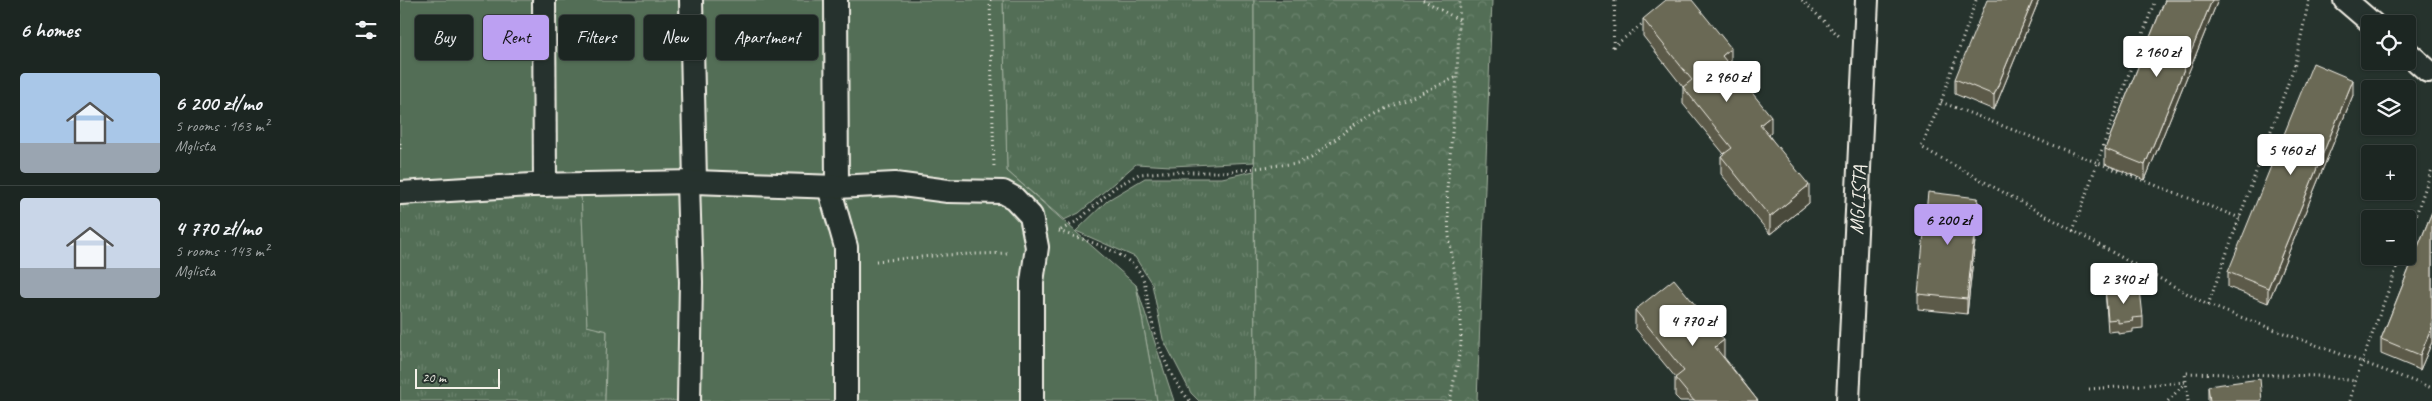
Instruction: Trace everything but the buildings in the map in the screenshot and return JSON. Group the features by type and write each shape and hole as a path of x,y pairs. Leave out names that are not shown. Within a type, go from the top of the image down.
{"street":[{"path":"544,0 545,185"},
{"path":"689,401 692,183 691,0"},
{"path":"836,0 833,187 846,247 846,401"},
{"name":"MGLISTA","path":"1848,401 1867,0"},
{"path":"2345,0 2362,15"},
{"path":"2416,60 2428,70"},
{"path":"400,193 545,185 692,183 833,187 895,184 948,191 992,191 1014,198 1031,216 1037,247 1032,282 1032,401"}],"path":[{"path":"990,0 994,167 992,191"},
{"path":"1423,0 1459,20"},
{"path":"1450,401 1461,345 1461,316 1449,236 1447,190 1457,77 1460,0"},
{"path":"1615,0 1613,47 1650,18"},
{"path":"1802,0 1845,42"},
{"path":"1976,0 1941,102 1921,147 2208,305 2432,388"},
{"path":"2073,232 2155,0"},
{"path":"2208,305 2294,64 2309,0"},
{"path":"876,261 944,255 1011,253 1037,247 1059,231 1080,220 1114,188 1139,174 1224,172 1297,163 1311,158 1359,120 1457,77"},
{"path":"1941,102 2240,218"},
{"path":"400,143 400,149"},
{"path":"2416,215 2432,169"},
{"path":"1069,235 1098,244 1139,271 1146,284 1146,301 1158,342 1170,370 1190,401"},
{"path":"2350,401 2354,382 2398,265"},
{"path":"2188,401 2185,373 2321,376 2354,382"},
{"path":"2089,389 2186,382"},
{"path":"2168,401 2186,382"}],"green space":[{"path":"400,0 1003,0 1007,171 1136,285 1157,401 605,401 607,331 587,326 581,193 400,205"},
{"path":"1003,0 1254,0 1254,162 1171,166 1136,164 1079,213 1064,220 1007,171"},
{"path":"1254,0 1492,0 1477,401 1255,401"},
{"path":"1254,171 1255,401 1199,401 1191,393 1163,339 1152,284 1135,257 1076,231 1108,200 1145,178 1222,178"},
{"path":"581,193 587,326 607,330 605,401 400,401 400,205"},
{"path":"1136,285 1174,401 1157,401"}]}
